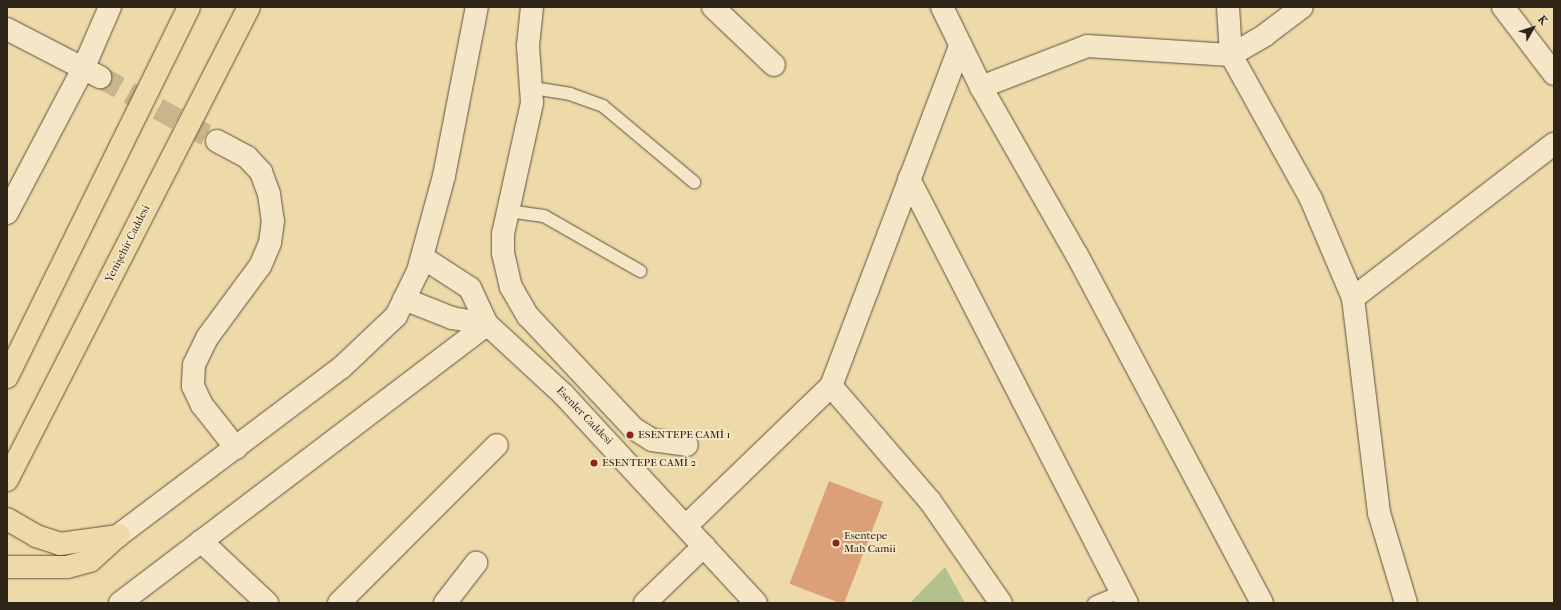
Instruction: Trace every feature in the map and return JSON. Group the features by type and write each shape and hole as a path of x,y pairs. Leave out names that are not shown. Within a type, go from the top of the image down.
{"highway":[{"path":"7,377 189,7"},
{"name":"Yenişehir Caddesi","path":"7,480 249,7"},
{"path":"7,519 36,536 60,544 119,535"},
{"path":"7,567 67,567 90,561 119,535"}],"street":[{"path":"7,213 92,73 110,7"},
{"path":"119,535 341,368 396,316 422,257 444,176 477,7"},
{"path":"532,7 528,46 533,88 503,234 506,272 528,316 633,428 652,440 687,445"},
{"path":"713,7 774,64"},
{"path":"942,7 960,47 981,87 1077,255 1262,603"},
{"path":"1228,7 1231,55 1312,199 1353,298 1379,513 1406,603"},
{"path":"981,87 1087,46 1231,55 1265,36 1302,7"},
{"path":"1503,7 1554,74"},
{"path":"7,29 92,73"},
{"path":"686,526 831,386 960,47"},
{"path":"217,141 247,157 261,172 269,194 273,221 270,243 260,266 207,338 194,364 193,386 202,405 236,448"},
{"path":"1353,298 1554,144"},
{"path":"909,179 1124,597"},
{"name":"Esenler Caddesi","path":"422,257 470,288 487,324 564,395 756,603"},
{"path":"404,299 452,318 487,324"},
{"path":"120,603 487,324"},
{"path":"831,386 930,501 1001,603"},
{"path":"339,603 498,446"},
{"path":"201,540 267,603"},
{"path":"645,603 704,546"},
{"path":"445,603 476,563"}],"lane":[{"path":"533,88 570,94 603,106 694,182"},
{"path":"508,211 544,216 640,271"},
{"path":"1094,603 1124,597"}],"green space":[{"path":"945,567 965,603 910,603"}],"building":[{"name":"Esentepe Mah Camii","path":"829,481 883,502 844,603 840,603 790,584"}],"tunnel":[{"path":"100,77 217,141"}],"place":[{"name":"ESENTEPE CAMİ 1","path":"630,435"},
{"name":"ESENTEPE CAMİ 2","path":"594,463"},
{"name":"Esentepe Mah Camii","path":"836,543"}]}
